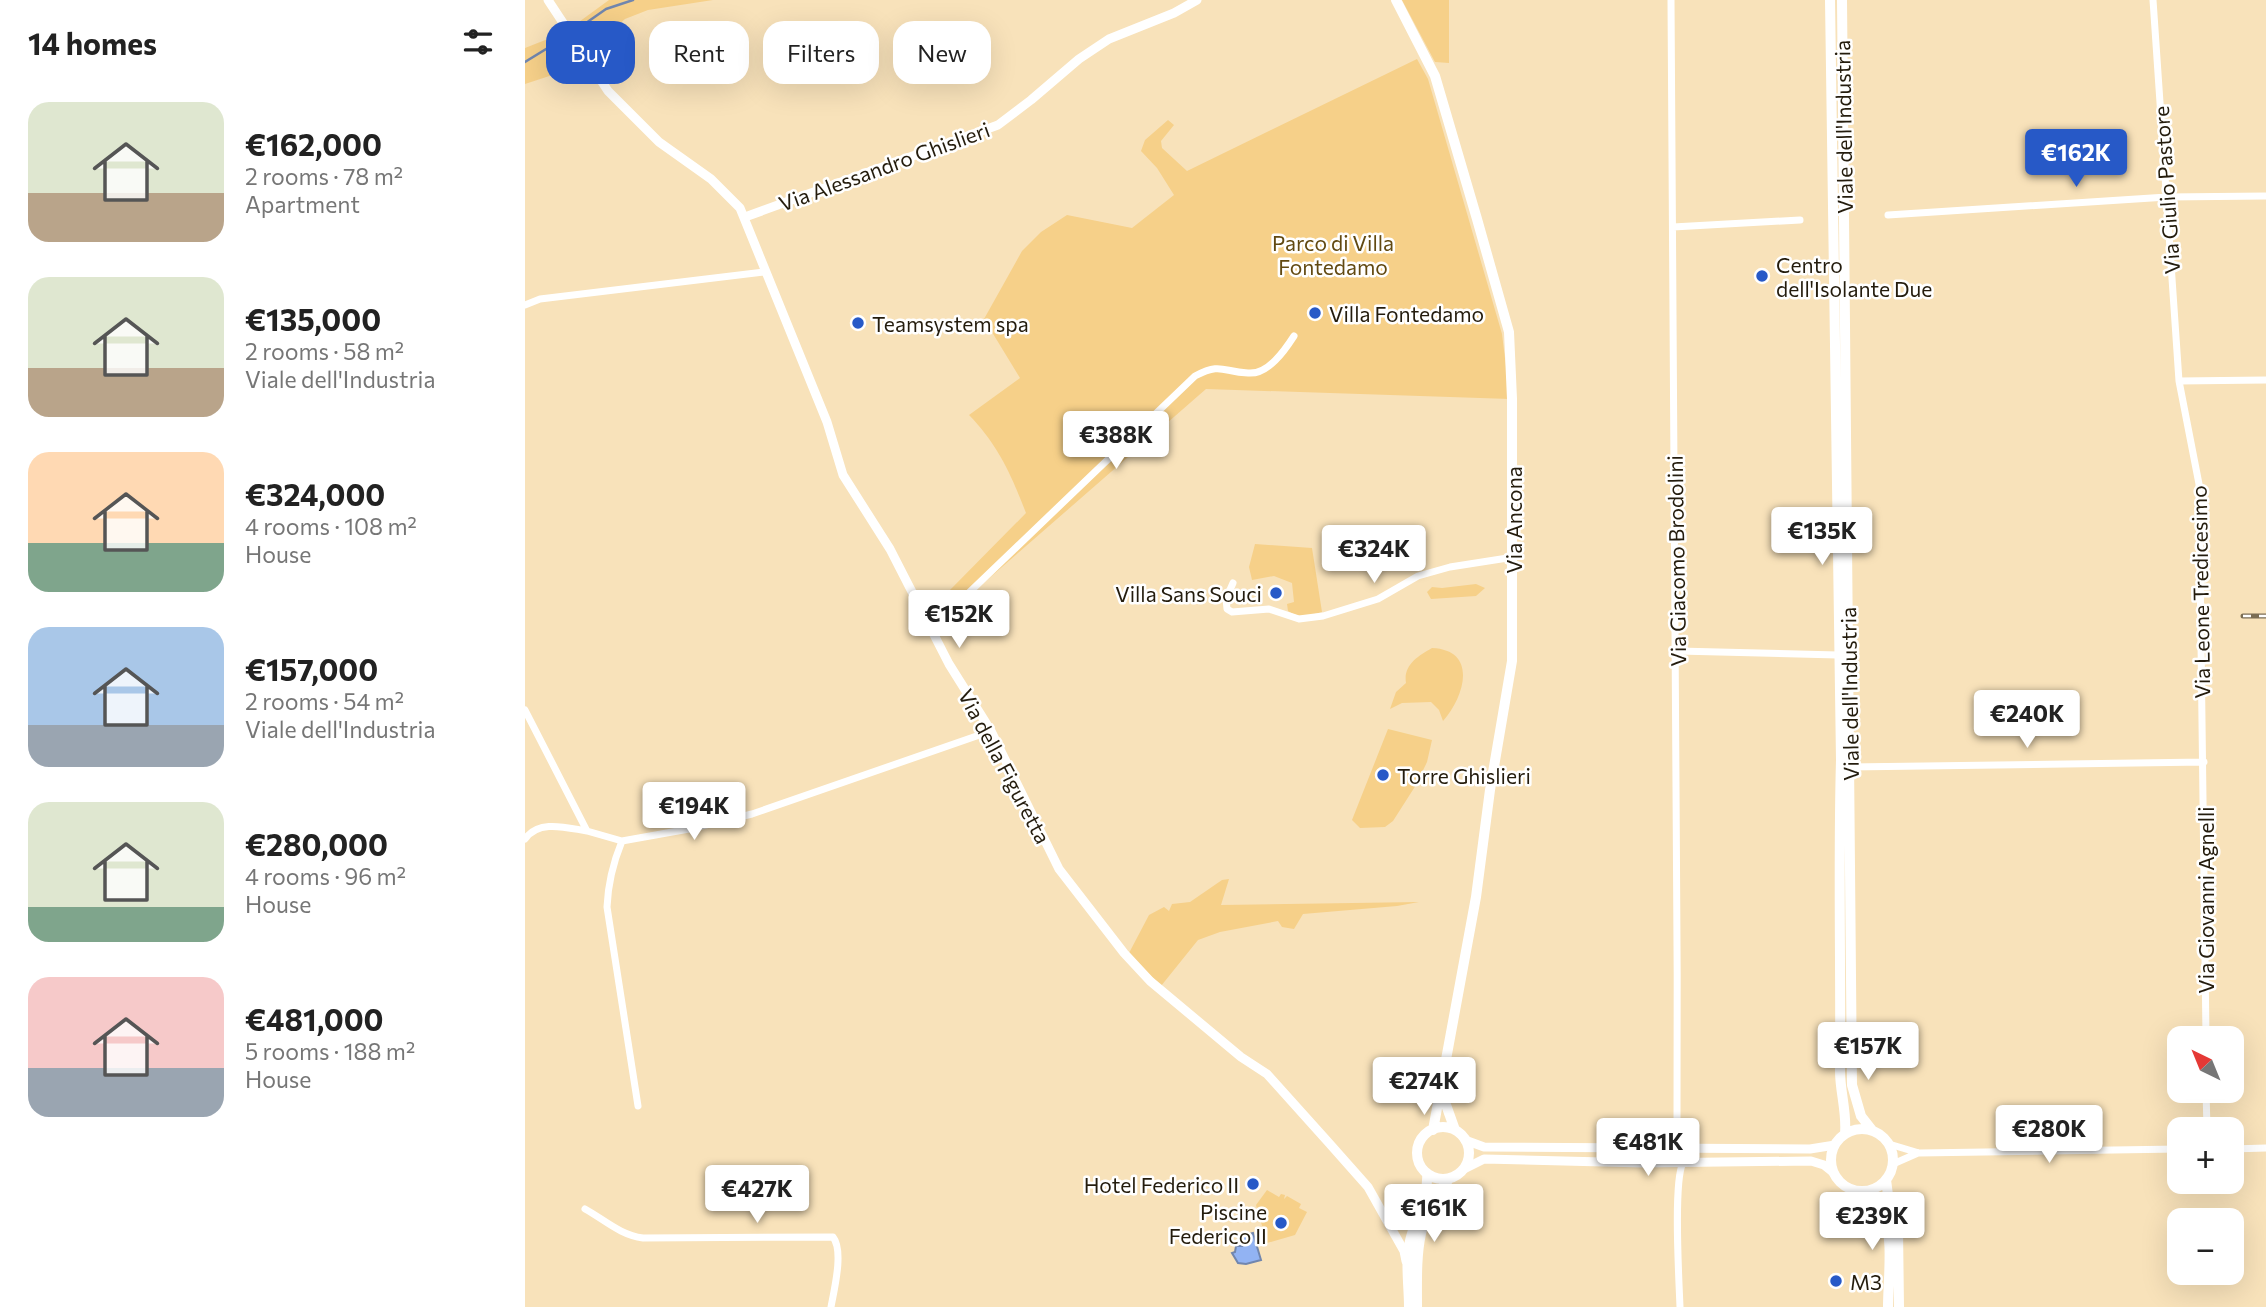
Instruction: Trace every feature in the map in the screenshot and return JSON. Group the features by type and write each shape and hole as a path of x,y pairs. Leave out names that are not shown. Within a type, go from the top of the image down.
{"main road":[{"name":"Via Ancona","path":"1395,0 1435,76 1509,332 1514,557 1512,661 1433,1130 1421,1141 1417,1152 1419,1164 1427,1173 1428,1188 1409,1245 1409,1307"},
{"name":"Viale dell'Industria","path":"1831,0 1841,760 1838,855 1840,1079 1846,1118 1845,1134"},
{"name":"Viale dell'Industria","path":"1842,0 1852,1086 1861,1116 1872,1130"},
{"name":"Via Ancona","path":"1447,1054 1445,1102 1455,1130 1465,1140"},
{"path":"1433,1130 1455,1130"},
{"path":"1866,1191 1881,1185 1893,1164 1885,1138 1872,1130 1854,1130 1845,1134 1835,1145 1832,1154 1834,1173 1847,1187 1866,1191 1884,1215 1887,1233 1888,1307"},
{"path":"1417,1307 1417,1248 1423,1223 1436,1194 1450,1178 1464,1168 1469,1154 1465,1140"},
{"path":"1427,1173 1438,1179 1450,1178"},
{"path":"1886,1180 1898,1229 1899,1307"}],"street":[{"name":"Via della Figuretta","path":"548,0 608,90 659,142 711,179 740,208 827,422 843,475 890,549 949,664 991,731 1059,869 1150,981 1241,1057 1267,1074 1368,1187 1404,1251 1408,1270"},
{"name":"Via Alessandro Ghislieri","path":"745,217 998,125 1109,39 1174,13 1197,0"},
{"name":"Via Giacomo Brodolini","path":"1671,0 1673,387 1678,651 1678,1148"},
{"name":"Via Giulio Pastore","path":"2153,0 2179,381"},
{"path":"1888,215 2167,197 2266,196"},
{"path":"1673,227 1800,220"},
{"path":"525,306 540,299 764,272"},
{"path":"931,629 1195,376 1211,368 1227,368 1251,374 1269,366 1294,336"},
{"path":"2179,381 2266,380"},
{"name":"Via Leone Tredicesimo","path":"2179,381 2199,484 2204,762"},
{"path":"1233,583 1226,598 1227,609 1232,612 1269,609 1299,619 1323,616 1378,599 1418,576 1450,567 1514,557"},
{"name":"Viale dell'Industria","path":"1678,651 1838,655"},
{"path":"525,710 587,831"},
{"path":"525,839 535,829 542,827 587,831 622,841 688,829 752,814 991,731"},
{"path":"1850,767 2204,762"},
{"name":"Via Giovanni Agnelli","path":"2204,762 2206,1026"},
{"path":"622,841 607,888 607,907 638,1106"},
{"path":"1465,1140 1485,1147 1810,1149 1835,1145"},
{"path":"1889,1144 1920,1153 2167,1150"},
{"path":"2244,1149 2266,1148"},
{"path":"1893,1164 1920,1153"},
{"path":"1464,1168 1484,1159 1678,1163 1811,1161 1824,1165 1834,1173"},
{"path":"1678,1163 1680,1307"},
{"path":"585,1209 620,1233 643,1238 833,1237 837,1241 838,1253 831,1307"}],"green space":[{"path":"609,0 713,0 648,10 623,21 580,21"},
{"path":"1402,0 1449,0 1449,63 1435,62"},
{"path":"546,40 546,77 525,84 525,48"},
{"name":"Parco di Villa Fontedamo","path":"1417,59 1428,79 1502,334 1510,399 1206,389 931,629 926,617 1026,513 1003,461 988,437 969,415 1020,378 984,319 1022,251 1041,232 1067,215 1132,228 1174,195 1157,168 1141,151 1145,140 1168,120 1174,125 1161,141 1162,148 1187,171"},
{"path":"1255,544 1312,548 1322,612 1301,616 1288,611 1287,604 1294,602 1292,583 1274,576 1252,580 1249,567"},
{"path":"1476,584 1485,588 1476,596 1431,599 1427,592 1432,587"},
{"path":"1432,648 1447,651 1456,657 1462,666 1461,688 1450,711 1443,721 1439,710 1431,702 1402,703 1390,709 1396,692 1406,683 1409,666"},
{"path":"1388,729 1432,740 1427,762 1393,821 1385,827 1360,828 1352,820"},
{"path":"1229,879 1221,905 1419,902 1303,914 1294,929 1282,927 1278,921 1220,932 1198,940 1161,986 1129,953 1149,915 1164,907 1169,911 1172,904 1190,902 1222,880"},
{"name":"Piscine Federico II","path":"1267,1190 1279,1197 1281,1194 1285,1195 1284,1199 1287,1196 1301,1204 1299,1208 1307,1212 1295,1235 1267,1243 1256,1205"}],"water":[{"path":"1253,1233 1261,1260 1238,1263 1232,1253 1235,1252 1236,1246 1242,1246 1239,1237"}],"waterway":[{"path":"589,21 606,9 633,0"},
{"path":"525,62 546,49"}],"railway":[{"path":"2243,616 2266,616"}],"place":[{"name":"Centro dell'Isolante Due","path":"1762,276"},
{"name":"Villa Fontedamo","path":"1315,313"},
{"name":"Teamsystem spa","path":"858,323"},
{"name":"Villa Sans Souci","path":"1276,593"},
{"name":"Torre Ghislieri","path":"1383,775"},
{"name":"Hotel Federico II","path":"1253,1184"},
{"name":"Piscine Federico II","path":"1281,1223"},
{"name":"M3","path":"1836,1281"}]}
